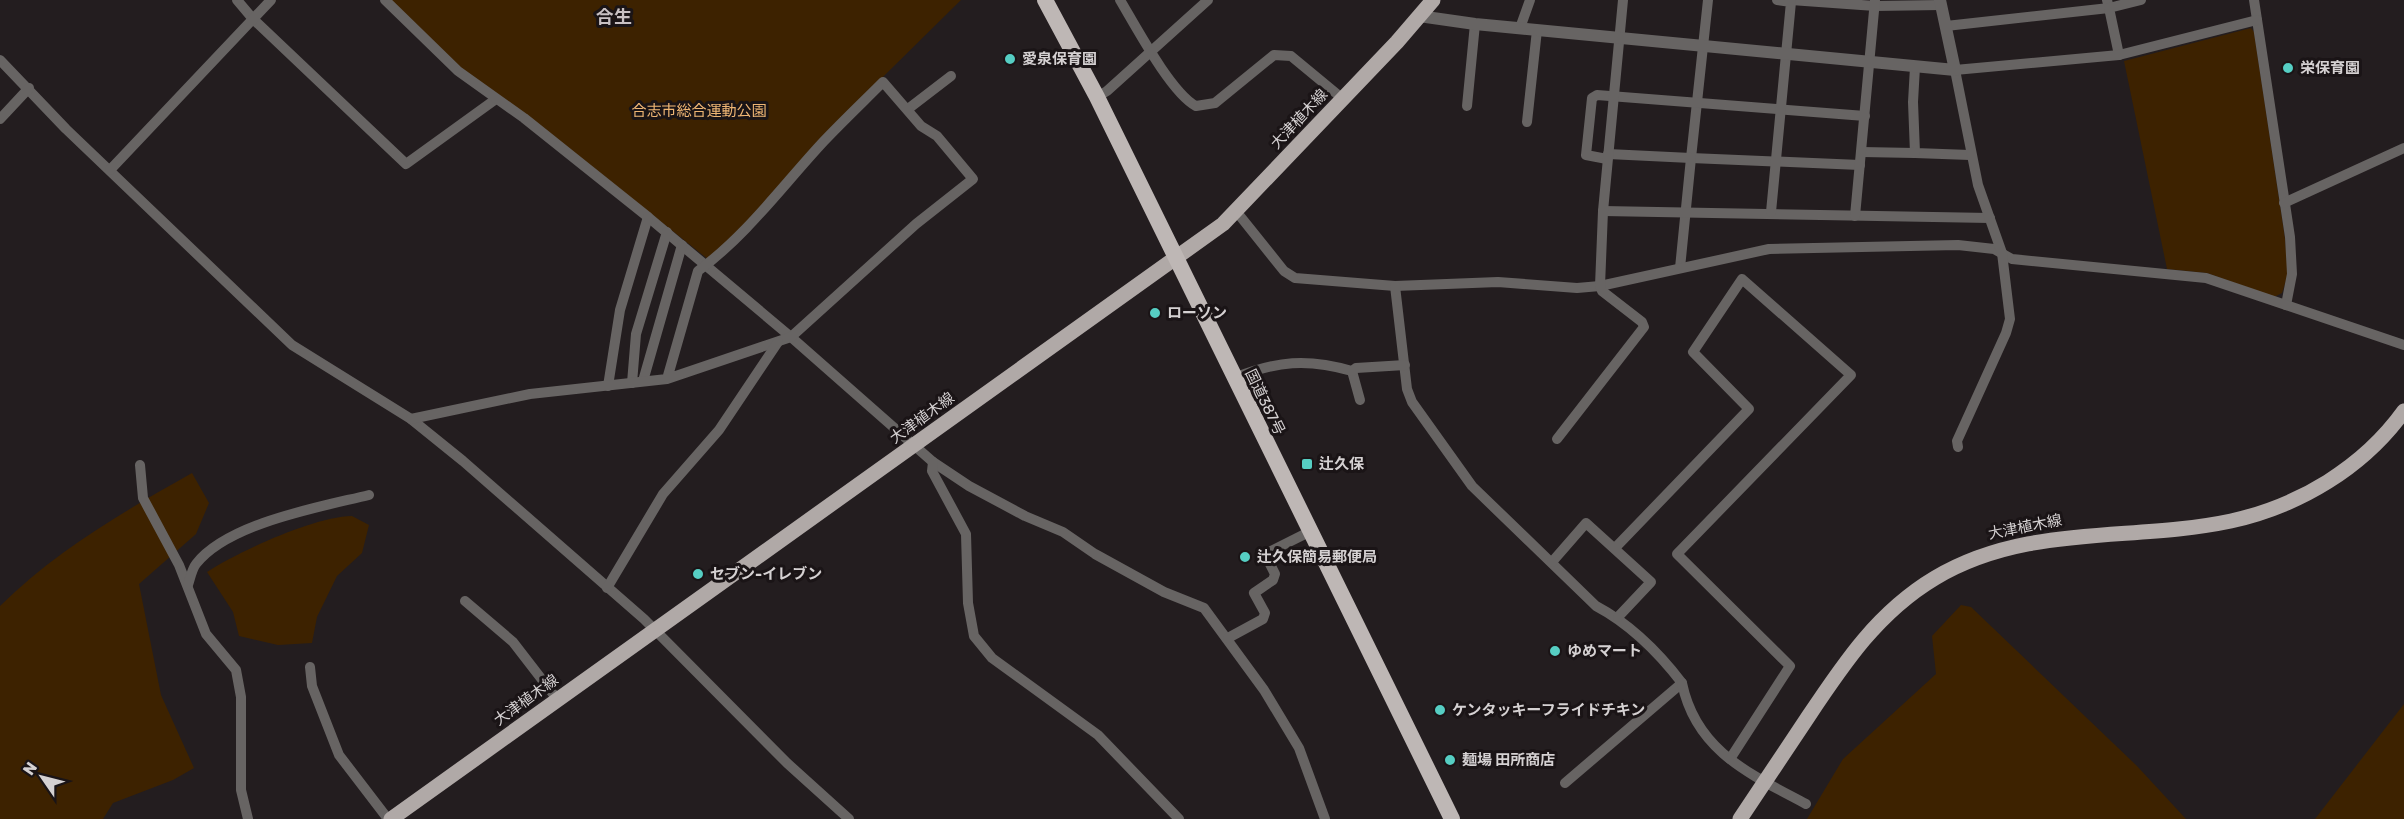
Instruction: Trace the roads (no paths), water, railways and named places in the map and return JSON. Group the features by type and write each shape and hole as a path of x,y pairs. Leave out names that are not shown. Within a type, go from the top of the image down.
{"highway":[{"name":"国道387号","path":"1046,0 1097,97 1452,819"}],"main road":[{"name":"大津植木線","path":"390,819 1176,259 1236,211 1433,0"},
{"name":"大津植木線","path":"1740,819 1861,641 1902,601 1936,577 1986,553 2027,542 2230,521 2273,508 2305,494 2339,474 2373,446 2404,411"}],"street":[{"path":"237,0 253,19 406,164 496,99"},
{"path":"110,170 270,0"},
{"path":"386,0 458,71 524,118 667,232 907,437 913,446 933,462 969,486 1025,516 1063,532 1095,554 1164,592 1204,608 1228,638 1299,748 1325,819"},
{"path":"1120,0 1150,51 1185,98 1196,106 1215,103 1274,55 1281,54 1291,56 1343,99"},
{"path":"1097,97 1138,65 1150,51 1208,0"},
{"path":"1520,28 1530,0"},
{"path":"1557,439 1644,327 1642,322 1602,291 1600,286 1603,211 1623,0"},
{"path":"1680,268 1708,0"},
{"path":"1777,0 1941,3 1970,155 2002,253 2009,304 2006,333 1957,441 1958,447"},
{"path":"1946,26 2141,0"},
{"path":"2254,0 2290,237 2292,274 2286,305"},
{"path":"1771,212 1791,1"},
{"path":"1855,216 1875,3"},
{"path":"2108,4 2119,55"},
{"path":"1419,16 1474,24 1955,70 2119,55 2257,20"},
{"path":"1467,106 1474,24"},
{"path":"1527,122 1537,30"},
{"path":"0,60 29,87 66,129 292,345 411,419 463,461 655,630 787,763 849,819"},
{"path":"1915,67 1913,102 1915,153"},
{"path":"910,111 953,79"},
{"path":"411,419 530,394 667,379 791,337 916,224 974,179 937,135 921,126 883,82 824,141 762,212 698,271 667,379"},
{"path":"0,119 29,87"},
{"path":"1860,165 1586,155 1592,98 1597,95 1865,116"},
{"path":"2284,202 2404,148"},
{"path":"1862,152 1970,155"},
{"path":"1236,211 1289,276 1395,286 1498,282 1577,288 1600,286 1768,249 1958,244 1994,249 2012,259 2206,278 2404,345"},
{"path":"1603,211 1771,212 1990,218"},
{"path":"608,386 620,310 648,217"},
{"path":"637,382 636,334 667,232"},
{"path":"637,382 682,245"},
{"path":"1615,548 1749,409 1693,352 1742,279 1851,375 1677,554 1790,666 1730,759"},
{"path":"1395,286 1412,402 1472,486 1596,606 1617,617 1683,682 1687,703 1700,730 1709,742 1765,782 1806,804"},
{"path":"607,588 663,494 719,430 778,342"},
{"path":"1234,378 1280,362 1329,365 1352,371 1356,368 1405,364"},
{"path":"1352,371 1360,400"},
{"path":"933,462 932,471 966,534 968,603 974,636 992,658 1098,735 1179,819"},
{"path":"140,465 143,498 188,585 206,634 236,670 241,697 241,790 248,819"},
{"path":"188,585 195,565 232,537 285,516 369,495"},
{"path":"1552,562 1586,523 1651,582 1617,617"},
{"path":"1228,638 1263,619 1264,613 1254,593 1273,580 1275,574 1265,554 1309,532"},
{"path":"465,601 513,642 557,699"},
{"path":"310,668 312,686 339,755 390,819"},
{"path":"1565,783 1683,682"}],"place":[{"name":"愛泉保育園","path":"1010,59"},
{"name":"栄保育園","path":"2288,68"},
{"name":"ローソン","path":"1155,313"},
{"name":"辻久保","path":"1307,464"},
{"name":"辻久保簡易郵便局","path":"1245,557"},
{"name":"セブン-イレブン","path":"698,574"},
{"name":"ゆめマート","path":"1555,651"},
{"name":"ケンタッキーフライドチキン","path":"1440,710"},
{"name":"麺場 田所商店","path":"1450,760"}],"district":[{"name":"合生","path":"614,17"}],"park label":[{"name":"合志市総合運動公園","path":"699,111"}]}
